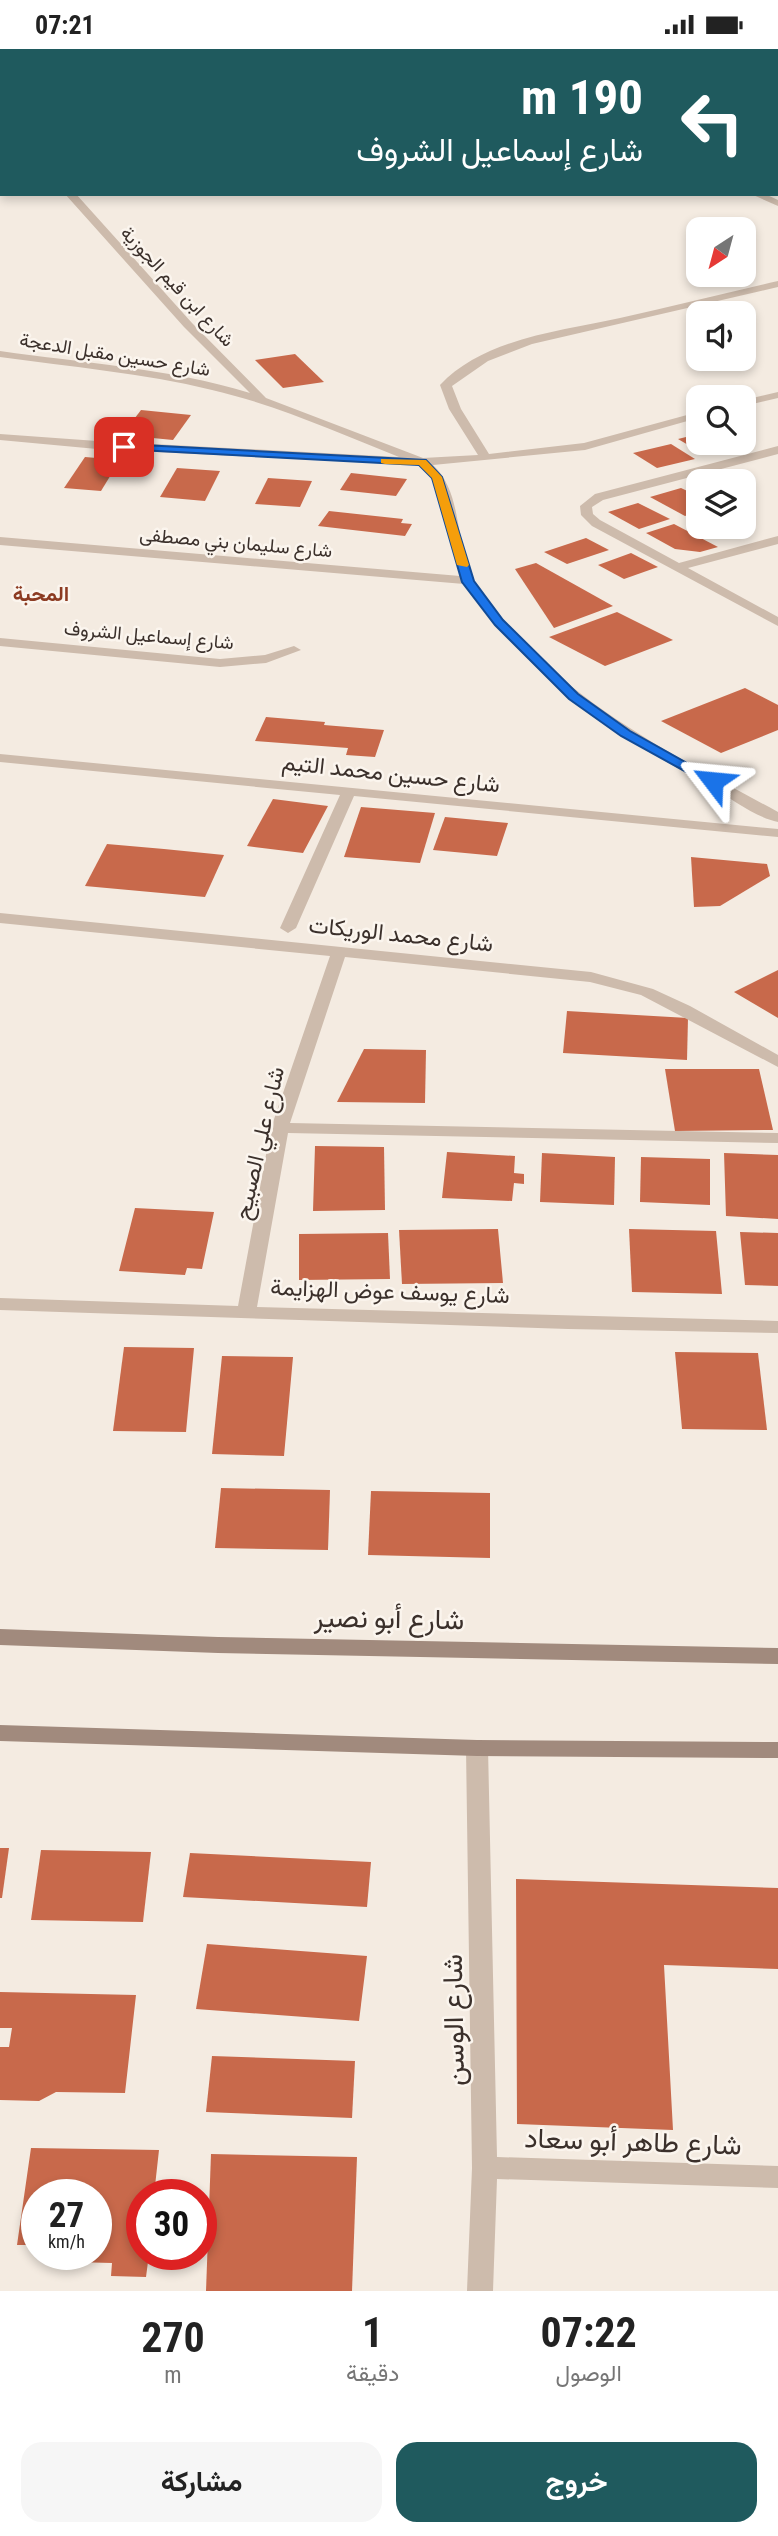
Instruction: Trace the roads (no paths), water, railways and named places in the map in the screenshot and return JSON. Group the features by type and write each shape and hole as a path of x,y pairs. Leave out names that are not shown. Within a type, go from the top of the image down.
{"main road":[{"name":"شارع أبو نصير","path":"0,1637 218,1645 778,1656"},
{"path":"0,1733 477,1748 778,1750"}],"street":[{"name":"شارع ابن قيم الجوزية","path":"72,196 188,325 263,400"},
{"path":"761,196 778,203"},
{"path":"486,459 455,409 446,385 461,371 482,359 564,334 778,284"},
{"name":"شارع حسين مقبل الدعجة","path":"0,354 174,378 263,400 422,462"},
{"path":"756,401 778,395"},
{"path":"0,437 110,446 422,462 486,459 585,446 686,419"},
{"path":"756,449 764,454"},
{"path":"778,450 599,497 586,506 587,515 596,523 778,622"},
{"path":"422,462 437,477 468,582 499,622 573,696 625,733 778,818"},
{"path":"678,567 778,540"},
{"name":"شارع سليمان بني مصطفى","path":"0,541 468,582"},
{"name":"شارع إسماعيل الشروف","path":"0,642 220,663 249,662 294,650"},
{"name":"شارع حسين محمد التيم","path":"0,758 778,833"},
{"path":"288,928 349,792"},
{"name":"شارع محمد الوريكات","path":"0,918 591,977 647,992 684,1009 778,1062"},
{"name":"شارع علي الصبيح","path":"247,1310 280,1128 340,950"},
{"path":"280,1128 778,1138"},
{"name":"شارع يوسف عوض الهزايمة","path":"0,1304 247,1310 568,1323 778,1327"},
{"name":"شارع الوسن","path":"477,1748 485,2168 480,2291"},
{"name":"شارع طاهر أبو سعاد","path":"485,2168 778,2178"}],"district":[{"name":"المحبة","path":"41,594"}]}
